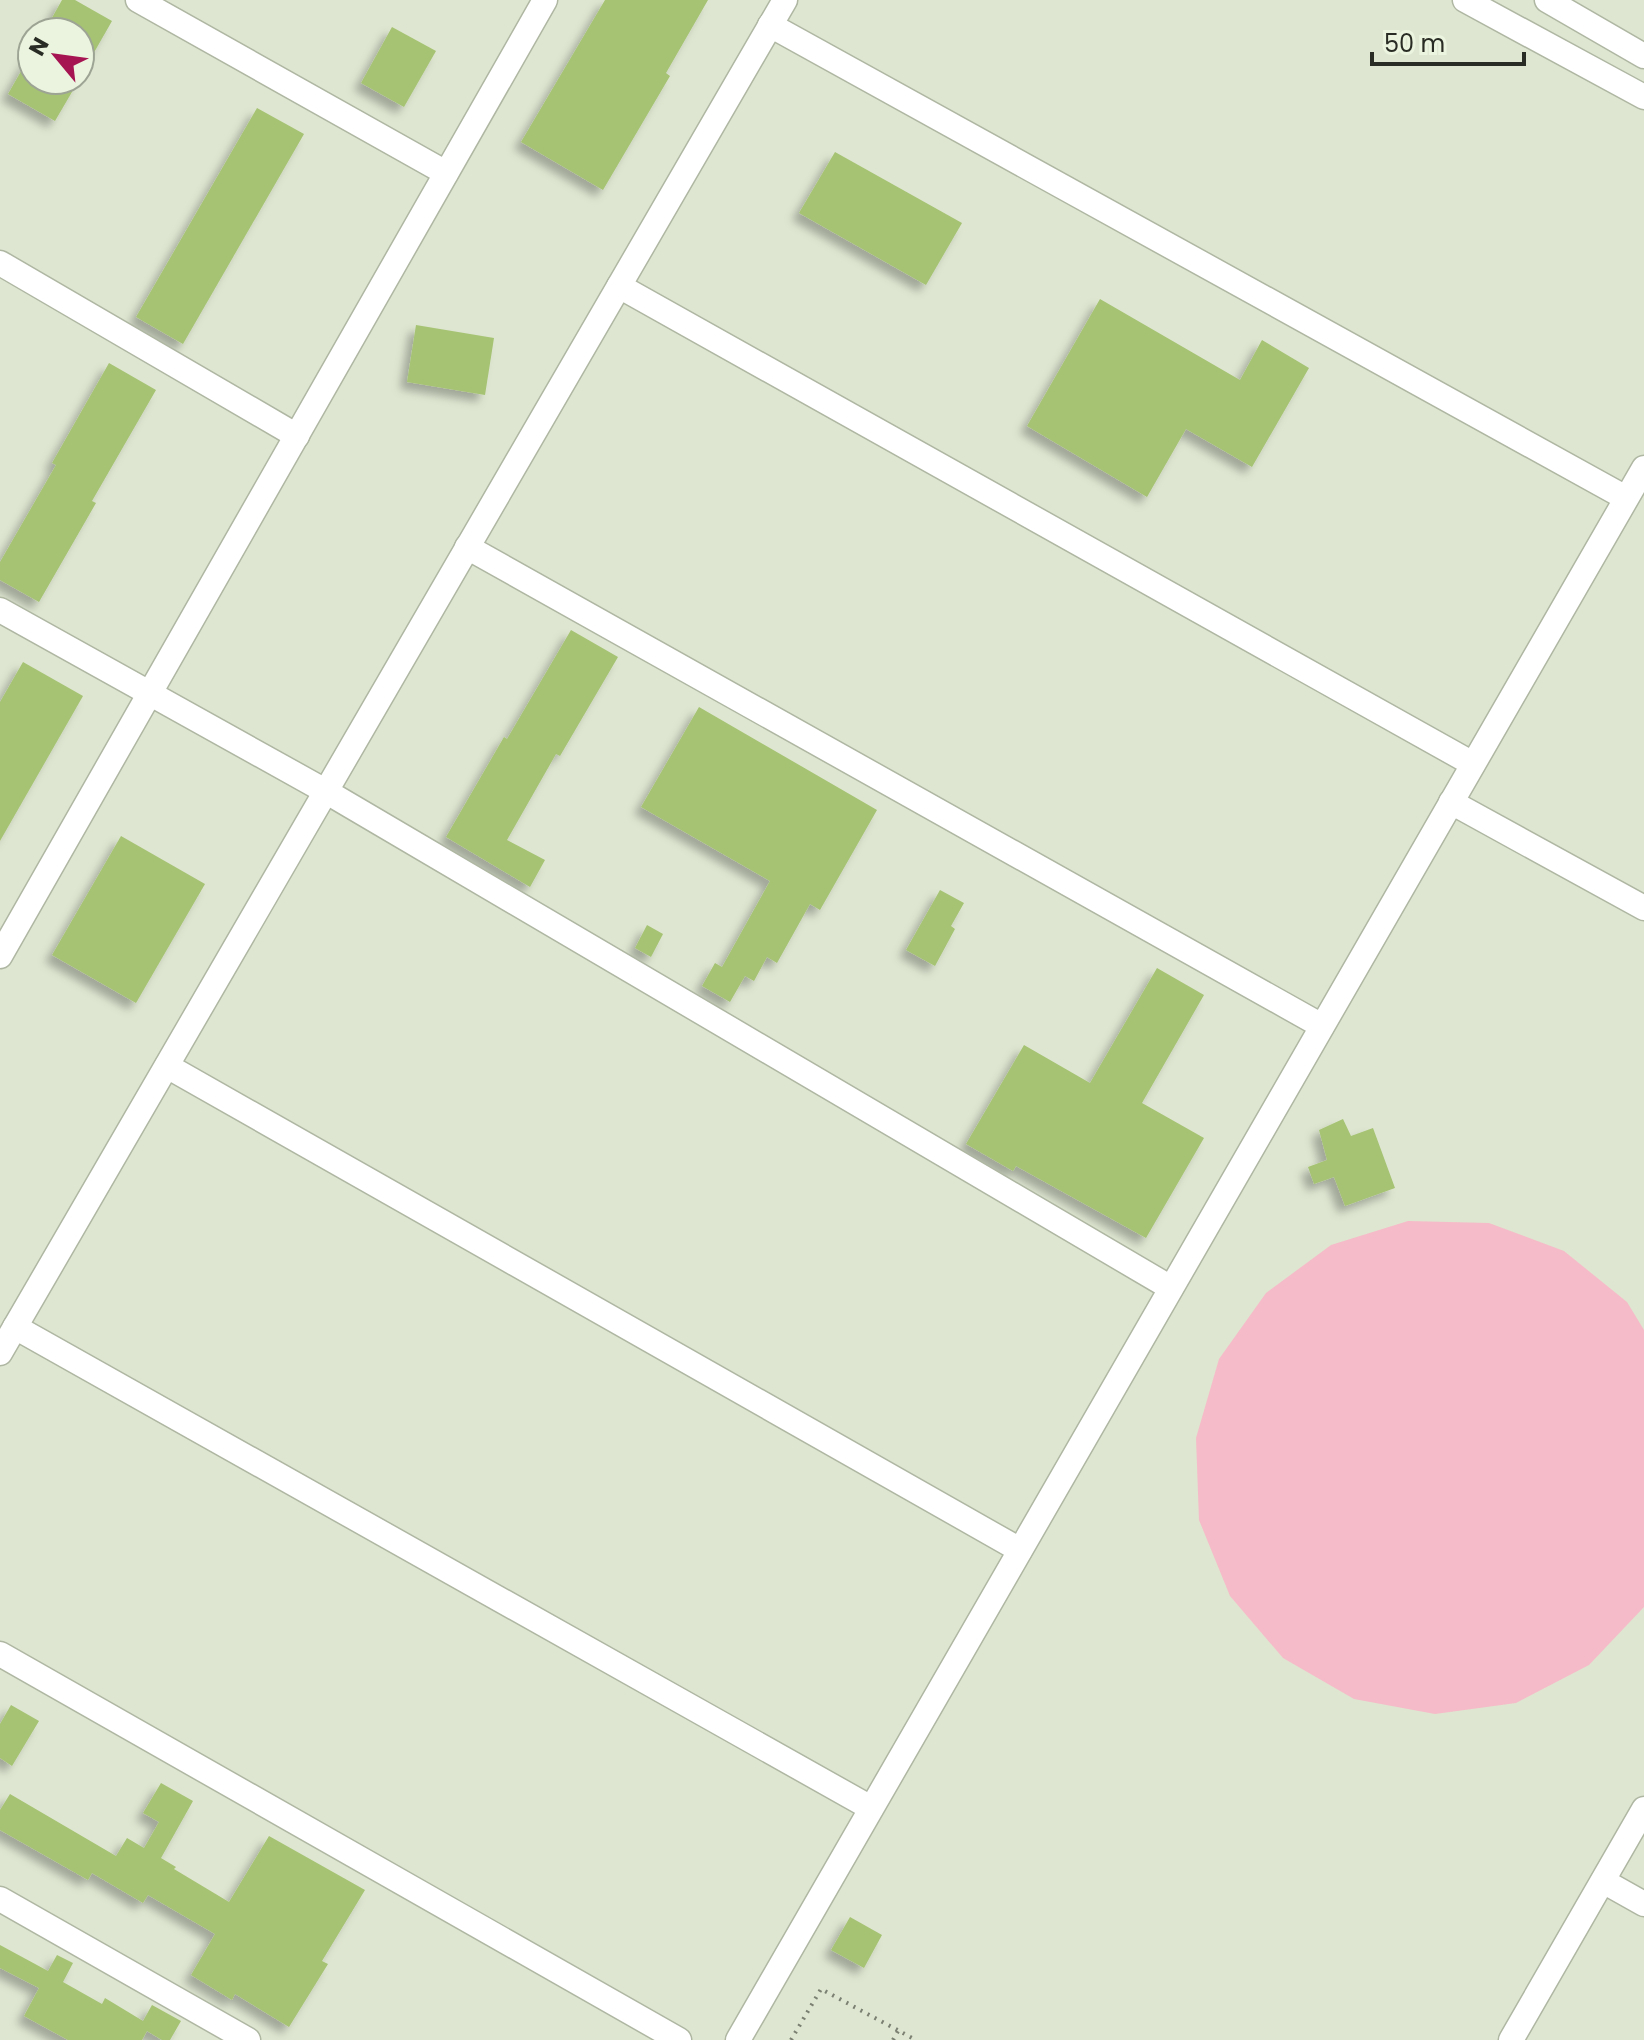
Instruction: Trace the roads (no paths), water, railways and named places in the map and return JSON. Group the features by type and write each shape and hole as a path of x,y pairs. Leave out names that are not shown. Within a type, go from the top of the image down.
{"street":[{"path":"138,0 446,173"},
{"path":"1,953 545,0"},
{"path":"0,1353 785,0"},
{"path":"1465,0 1644,97"},
{"path":"1547,0 1644,56"},
{"path":"770,25 1626,498"},
{"path":"0,263 297,436"},
{"path":"619,286 1473,764"},
{"path":"738,2040 1644,468"},
{"path":"467,547 1322,1026"},
{"path":"0,610 327,792 1171,1288"},
{"path":"1451,802 1644,908"},
{"path":"167,1066 1020,1550"},
{"path":"15,1327 871,1808"},
{"path":"0,1654 679,2040"},
{"path":"1511,2040 1644,1809"},
{"path":"1603,1881 1644,1904"},
{"path":"0,1899 248,2040"}]}
